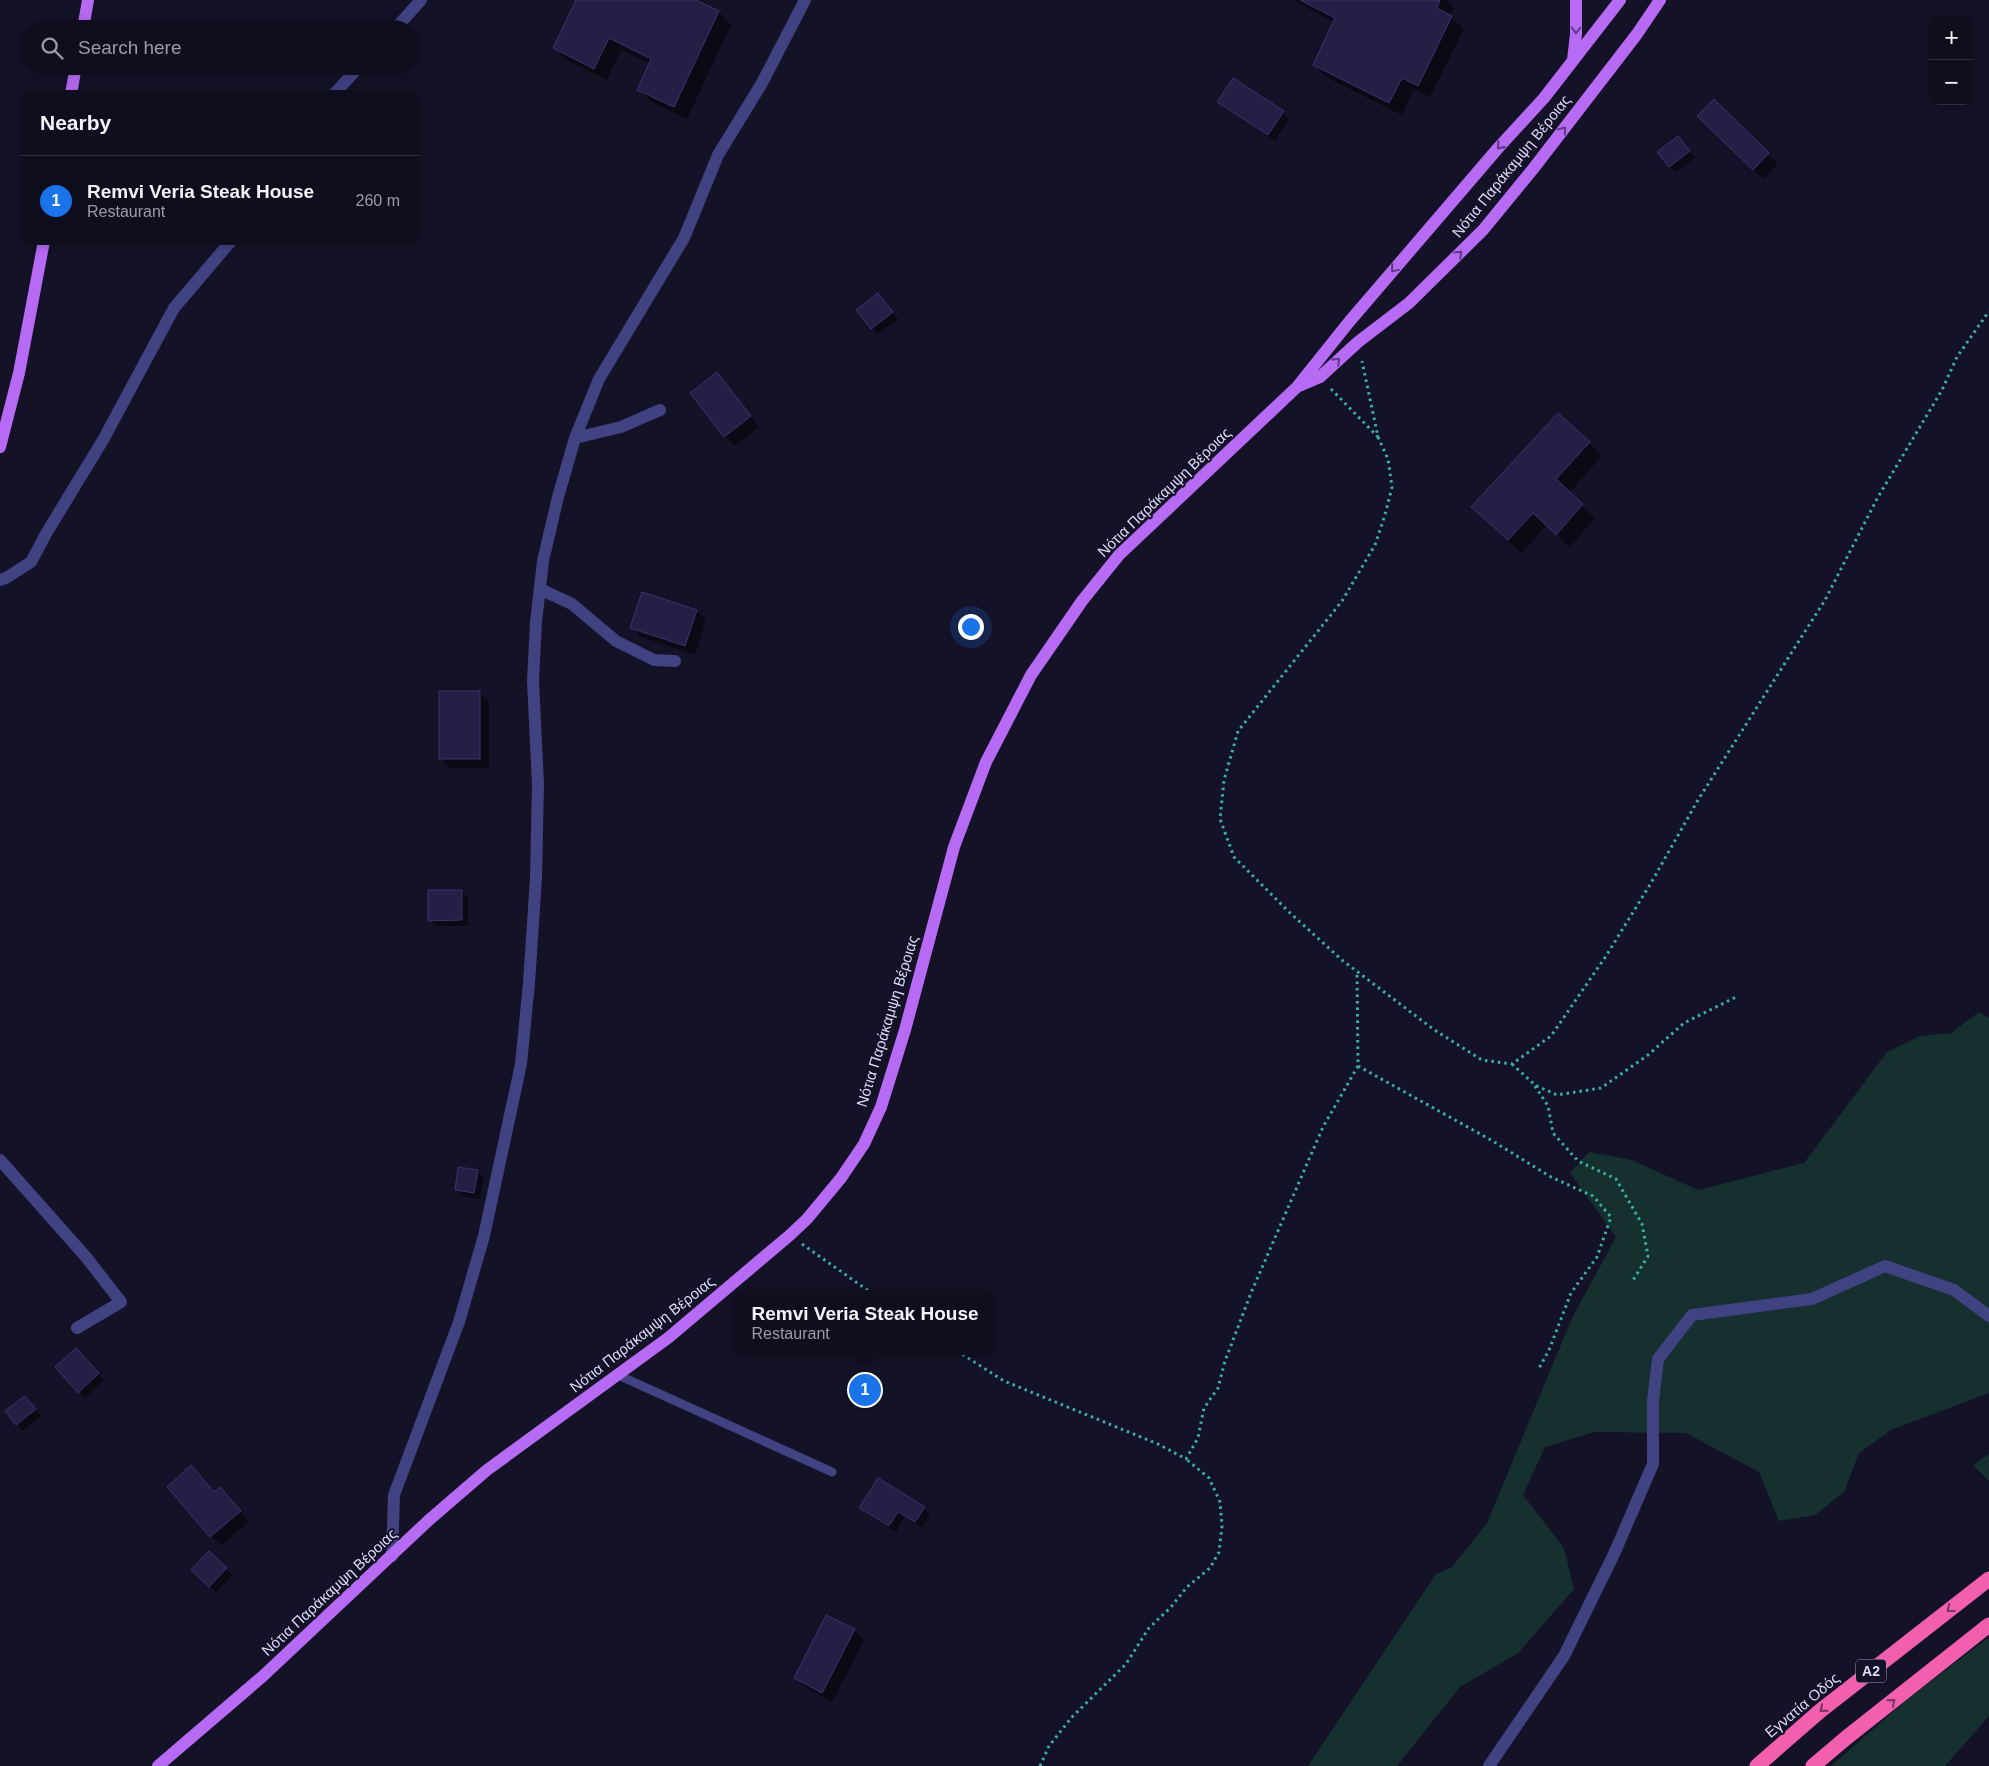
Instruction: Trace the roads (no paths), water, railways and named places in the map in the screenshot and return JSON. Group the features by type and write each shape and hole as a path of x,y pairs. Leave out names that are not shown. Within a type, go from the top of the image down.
{"highway":[{"name":"Εγνατία Οδός","path":"1757,1766 1820,1711 1989,1579"},
{"name":"Α2","path":"1814,1766 1989,1625"}],"main road":[{"path":"85,20 88,0"},
{"path":"1573,60 1576,34 1576,0"},
{"name":"Νότια Παράκαμψη Βέροιας","path":"158,1766 263,1676 429,1520 487,1470 668,1338 790,1235 807,1219 841,1178 864,1144 881,1107 905,1030 954,847 986,762 1030,675 1082,601 1119,555 1297,387 1349,322 1499,147 1544,98 1620,0"},
{"name":"Νότια Παράκαμψη Βέροιας","path":"1297,387 1320,377 1358,342 1409,303 1483,230 1533,169 1637,34 1660,0"},
{"path":"72,90 74,75"},
{"path":"0,446 19,373 43,245"}],"street":[{"path":"403,20 421,0"},
{"path":"392,1556 394,1495 459,1322 484,1236 521,1064 536,878 538,784 533,681 536,622 543,561 575,438 599,379 684,238 718,155 762,83 805,0"},
{"path":"338,90 352,75"},
{"path":"0,580 31,562 47,532 104,440 174,308 227,245"},
{"path":"575,438 621,427 660,410"},
{"path":"540,590 572,604 616,641 654,660 675,661"},
{"path":"0,1160 86,1257 121,1302 77,1328"},
{"path":"1489,1766 1564,1656 1614,1554 1652,1464 1653,1401 1658,1359 1692,1315 1812,1299 1885,1266 1954,1290 1989,1316"}],"lane":[{"path":"618,1375 832,1472"}],"place":[{"name":"Remvi Veria Steak House","path":"865,1390"}]}
